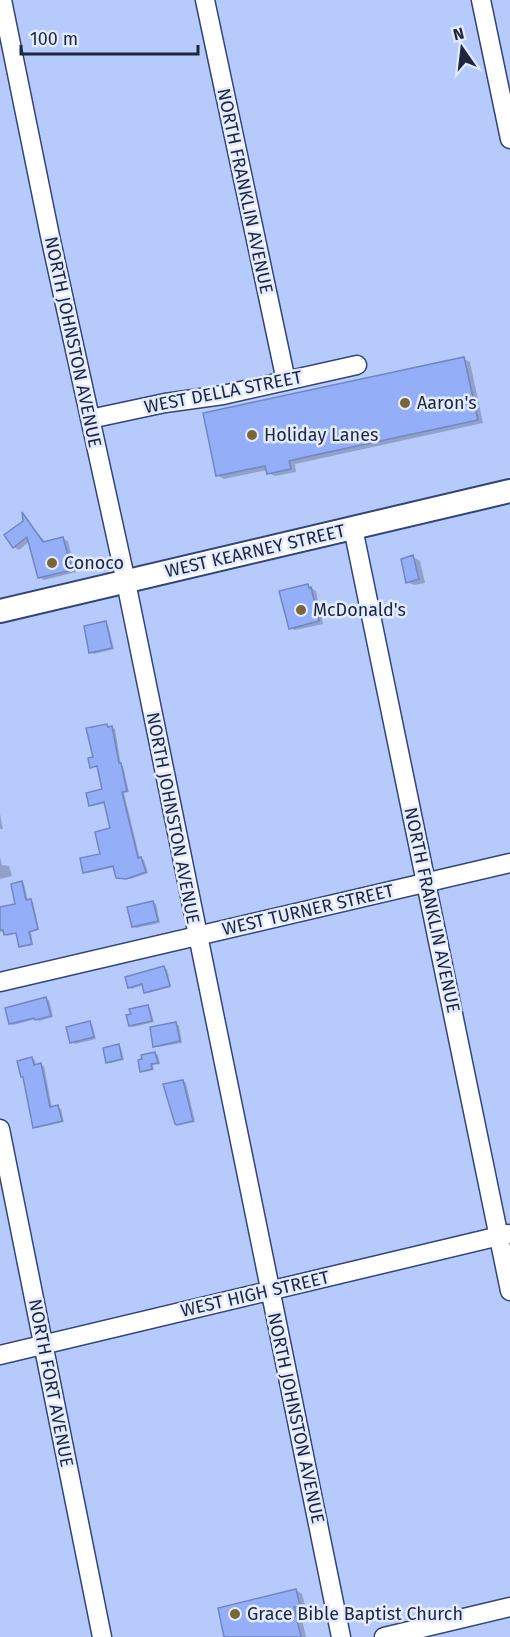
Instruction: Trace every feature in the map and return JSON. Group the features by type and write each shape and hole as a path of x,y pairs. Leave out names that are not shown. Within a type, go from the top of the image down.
{"main road":[{"name":"WEST KEARNEY STREET","path":"0,611 510,491"}],"street":[{"name":"NORTH JOHNSTON AVENUE","path":"2,0 126,582 341,1637"},
{"name":"NORTH FRANKLIN AVENUE","path":"205,0 286,381"},
{"path":"481,0 509,131"},
{"name":"WEST DELLA STREET","path":"90,419 165,403 223,395 357,365"},
{"name":"NORTH FRANKLIN AVENUE","path":"353,528 426,883 504,1235 510,1291"},
{"name":"WEST TURNER STREET","path":"0,982 510,863"},
{"name":"NORTH FORT AVENUE","path":"0,1129 102,1637"},
{"name":"WEST HIGH STREET","path":"0,1354 504,1235"},
{"path":"384,1637 510,1607"}],"building":[{"path":"464,357 478,420 289,461 291,469 267,474 265,466 216,476 203,413"},
{"path":"22,512 43,542 63,537 72,570 38,578 27,537 13,548 4,535 23,521"},
{"path":"413,555 419,579 406,583 401,559"},
{"name":"McDonald's","path":"308,584 309,588 311,587 319,621 289,629 279,591"},
{"path":"106,621 112,648 89,653 84,626"},
{"path":"107,724 108,727 112,726 127,791 122,792 138,858 141,857 146,872 126,879 116,878 113,866 83,873 80,858 100,854 95,832 110,828 104,802 89,806 86,793 102,789 97,766 90,768 88,758 93,757 86,728"},
{"path":"22,881 26,900 31,899 38,929 29,932 32,944 19,947 16,933 4,935 3,930 0,930 0,907 15,904 11,884"},
{"path":"153,901 158,921 132,927 127,907"},
{"path":"164,966 170,986 144,993 142,984 128,988 125,977"},
{"path":"46,997 51,1016 9,1024 5,1008"},
{"path":"148,1005 152,1021 129,1026 126,1015 131,1014 129,1009"},
{"path":"90,1021 94,1037 70,1043 66,1027"},
{"path":"176,1022 180,1041 153,1047 150,1027"},
{"path":"119,1044 122,1059 106,1063 103,1048"},
{"path":"155,1052 158,1063 151,1064 152,1069 140,1072 138,1060 142,1059 141,1055"},
{"path":"32,1057 34,1065 41,1063 50,1107 58,1105 62,1121 33,1128 23,1077 21,1077 17,1061"},
{"path":"183,1080 193,1121 177,1125 163,1084"},
{"name":"Grace Bible Baptist Church","path":"296,1589 300,1606 294,1607 301,1637 224,1637 218,1608"}],"place":[{"name":"Aaron's","path":"405,403"},
{"name":"Holiday Lanes","path":"252,435"},
{"name":"Conoco","path":"52,563"},
{"name":"McDonald's","path":"301,610"},
{"name":"Grace Bible Baptist Church","path":"235,1614"}]}
